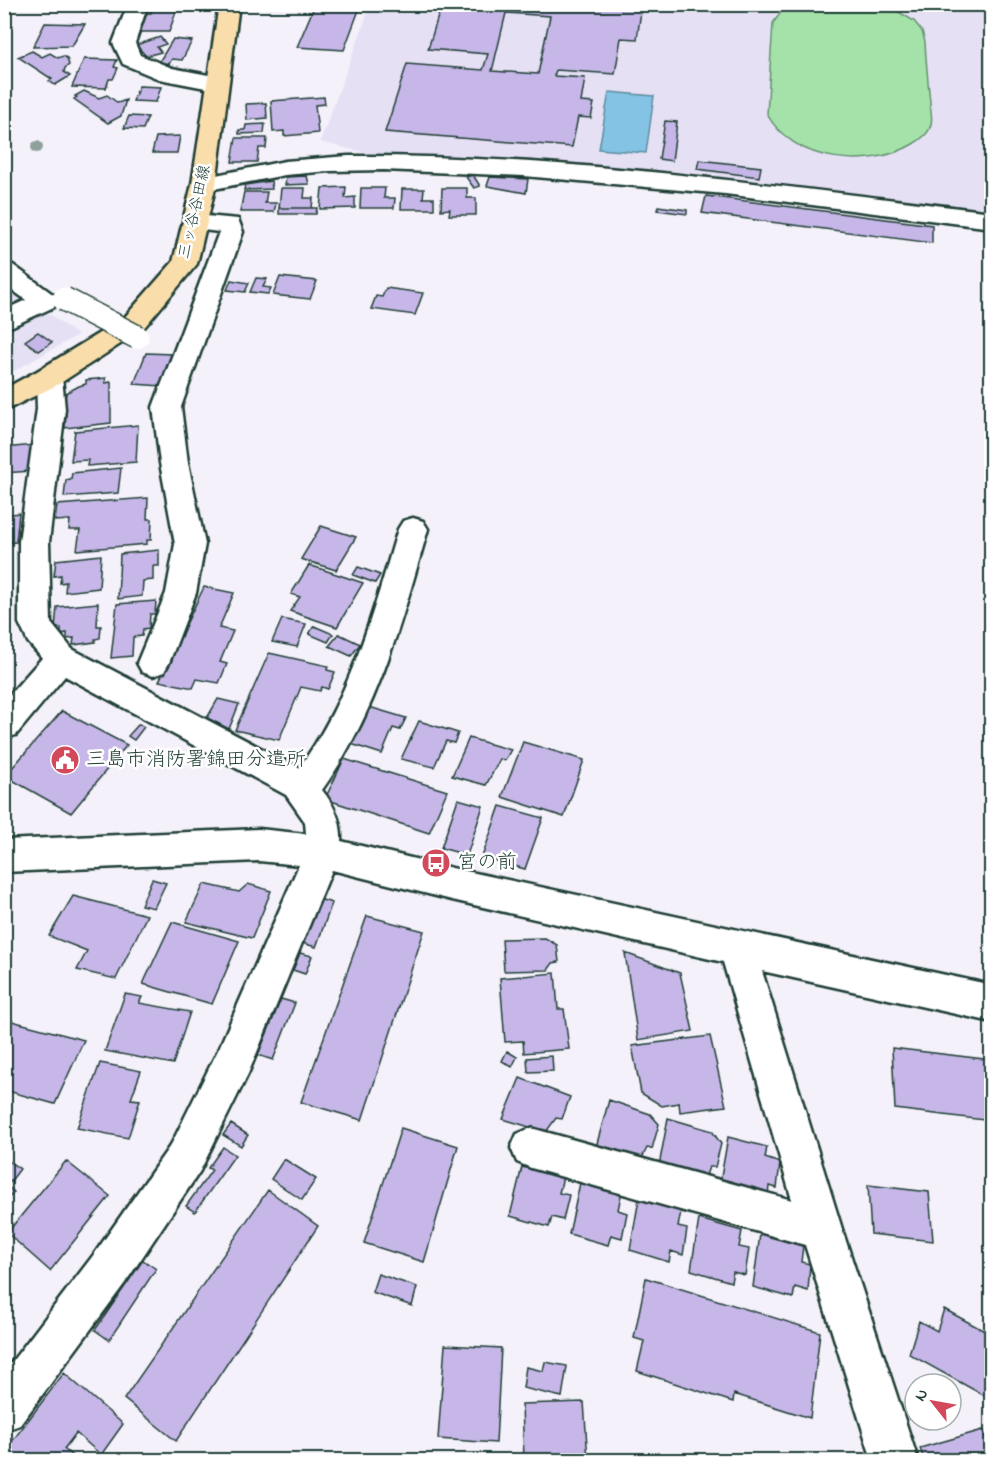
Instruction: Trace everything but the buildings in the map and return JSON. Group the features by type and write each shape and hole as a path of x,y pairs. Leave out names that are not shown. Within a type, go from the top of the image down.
{"main road":[{"name":"三ッ谷谷田線","path":"4,401 49,377 133,324 185,264 204,184 216,83 229,4"}],"street":[{"path":"138,4 124,43 131,58 167,74 216,83"},
{"path":"204,184 315,164 499,167 675,182 992,220"},
{"path":"153,663 182,593 187,551 190,544 174,463 167,407 231,232 229,224 224,222 195,223"},
{"path":"4,272 45,301 4,321"},
{"path":"64,299 136,337"},
{"path":"4,1409 110,1268 186,1157 234,1060 322,852 326,829 316,808 298,784 61,658 39,633 35,623 34,542 51,409 49,377"},
{"path":"302,790 327,755 368,675 412,529"},
{"path":"4,725 61,658"},
{"path":"4,856 247,845 322,852 737,948 992,1004"},
{"path":"737,948 821,1229 895,1461"},
{"path":"531,1148 821,1229"}],"path":[{"path":"992,610 992,640"}],"shaded area":[{"path":"345,5 991,5 991,209 679,172 566,163 379,156 320,142 370,7"},
{"path":"4,281 78,335 5,376 4,376"}],"green space":[{"path":"792,5 887,5 914,21 922,31 925,42 932,119 929,130 924,136 895,152 855,159 813,152 795,143 779,130 767,114 773,23 782,11"}],"water":[{"path":"609,92 654,96 646,153 599,149"}],"place":[{"name":"三島市消防署錦田分遣所","path":"65,760"},
{"name":"宮の前","path":"436,863"}]}
